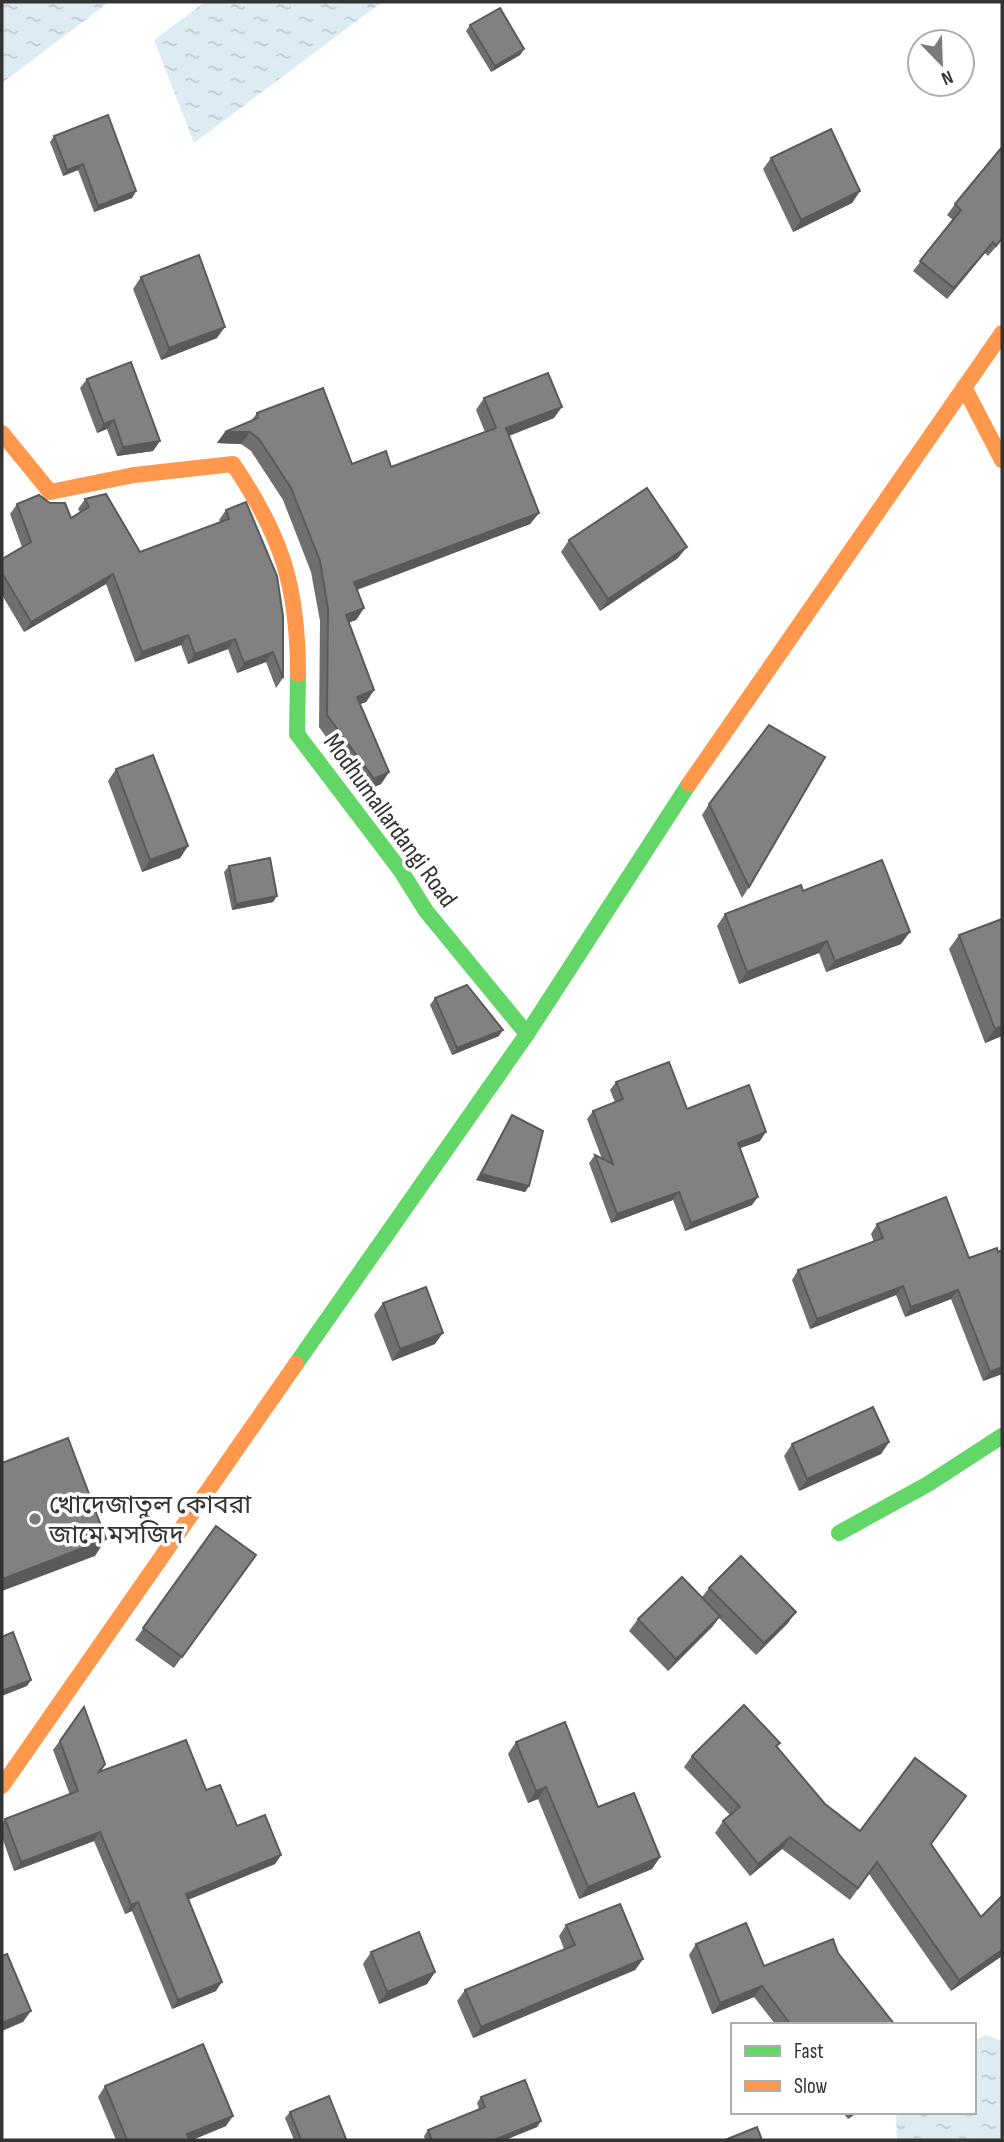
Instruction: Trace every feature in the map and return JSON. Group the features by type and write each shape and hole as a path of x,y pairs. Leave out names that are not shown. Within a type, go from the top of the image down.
{"street":[{"path":"2,1786 527,1034 676,804 1002,332"},
{"path":"964,387 1002,460"},
{"name":"Modhumallardangi Road","path":"2,433 50,492 134,475 233,464 262,508 291,580 298,624 297,734 333,785 401,871 426,911 527,1034"},
{"path":"839,1533 928,1484 1002,1436"}],"water":[{"path":"2,2 109,2 2,83"},
{"path":"205,2 382,2 194,143 154,40"},
{"path":"986,2035 1002,2041 1002,2140 897,2140 896,2114 976,2114 976,2040"}],"building":[{"path":"500,8 524,49 495,66 470,25"},
{"path":"108,115 136,191 98,206 83,164 67,170 54,136"},
{"path":"831,129 860,191 801,220 771,158"},
{"path":"1002,147 1002,238 996,246 993,242 954,288 920,261 961,210 955,204"},
{"path":"199,255 225,327 169,348 141,277"},
{"path":"131,362 160,441 123,447 114,420 104,424 87,379"},
{"path":"548,373 562,407 506,428 539,513 354,582 364,608 346,615 374,690 357,697 389,772 374,779 327,715 328,609 320,561 291,488 259,439 250,432 225,432 258,418 257,413 323,388 352,464 386,451 391,467 496,428 484,398"},
{"path":"647,488 687,547 608,599 569,540"},
{"path":"106,494 140,552 229,519 226,510 246,502 277,576 283,616 283,678 273,652 244,663 235,639 195,654 188,635 142,652 113,574 31,622 2,573 2,559 31,542 17,504 39,495 50,503 65,503 71,518 89,507 85,499"},
{"path":"769,725 825,757 749,887 709,804"},
{"path":"153,755 188,846 150,860 116,769"},
{"path":"270,858 277,896 236,904 229,866"},
{"path":"882,860 910,932 835,961 827,941 747,972 725,914 801,885 803,891"},
{"path":"1002,919 1002,1026 995,1029 959,935"},
{"path":"467,985 503,1030 457,1048 435,998"},
{"path":"669,1062 687,1109 749,1085 766,1132 738,1143 758,1197 691,1223 679,1192 617,1214 595,1155 613,1164 593,1111 623,1099 616,1082"},
{"path":"512,1115 543,1131 529,1186 481,1174"},
{"path":"946,1197 969,1258 997,1248 998,1252 1002,1250 1002,1367 990,1372 958,1290 911,1307 903,1286 817,1319 798,1270 883,1238 877,1224"},
{"path":"426,1287 443,1333 400,1349 383,1303"},
{"path":"873,1407 889,1442 807,1479 792,1444"},
{"path":"68,1438 106,1539 3,1579 2,1463"},
{"path":"216,1526 256,1555 182,1657 143,1628"},
{"path":"741,1556 796,1612 764,1643 709,1588"},
{"path":"682,1577 720,1616 676,1659 638,1619"},
{"path":"13,1632 31,1680 2,1691 2,1637"},
{"path":"744,1705 780,1743 776,1746 825,1804 860,1831 915,1758 966,1796 931,1844 981,1917 1002,1896 1002,1950 959,1980 877,1862 858,1888 790,1837 758,1864 723,1821 740,1807 692,1756"},
{"path":"84,1707 105,1764 99,1772 186,1740 206,1790 220,1785 237,1826 265,1815 281,1855 186,1894 222,1982 178,2000 138,1902 131,1905 100,1832 21,1862 5,1819 78,1791 60,1741"},
{"path":"565,1722 598,1807 634,1793 660,1857 588,1887 546,1787 536,1791 516,1742"},
{"path":"620,1904 643,1959 481,2027 465,1990 575,1945 566,1925"},
{"path":"746,1923 764,1966 833,1939 838,1953 893,2023 790,2023 762,1986 720,2003 696,1944"},
{"path":"419,1932 435,1972 387,1992 371,1952"},
{"path":"7,1954 31,2011 2,2023 2,1956"},
{"path":"203,2044 233,2116 187,2134 190,2140 127,2140 105,2086"},
{"path":"525,2080 541,2121 494,2140 432,2140 428,2130 485,2107 481,2097"},
{"path":"329,2096 346,2139 301,2140 290,2112"},
{"path":"757,2127 762,2140 725,2140"}],"traffic: fast":[{"path":"298,674 297,734 401,871 426,911 527,1034"},
{"path":"296,1364 527,1034 689,784"},
{"path":"839,1533 928,1484 1002,1436"}],"traffic: slow":[{"path":"689,784 1002,333"},
{"path":"964,387 1002,460"},
{"path":"2,433 50,492 134,475 233,464 264,515 284,563 295,615 298,674"},
{"path":"2,1786 296,1364"}],"place":[{"name":"খোদেজাতুল কোবরা জামে মসজিদ","path":"35,1519"}]}
